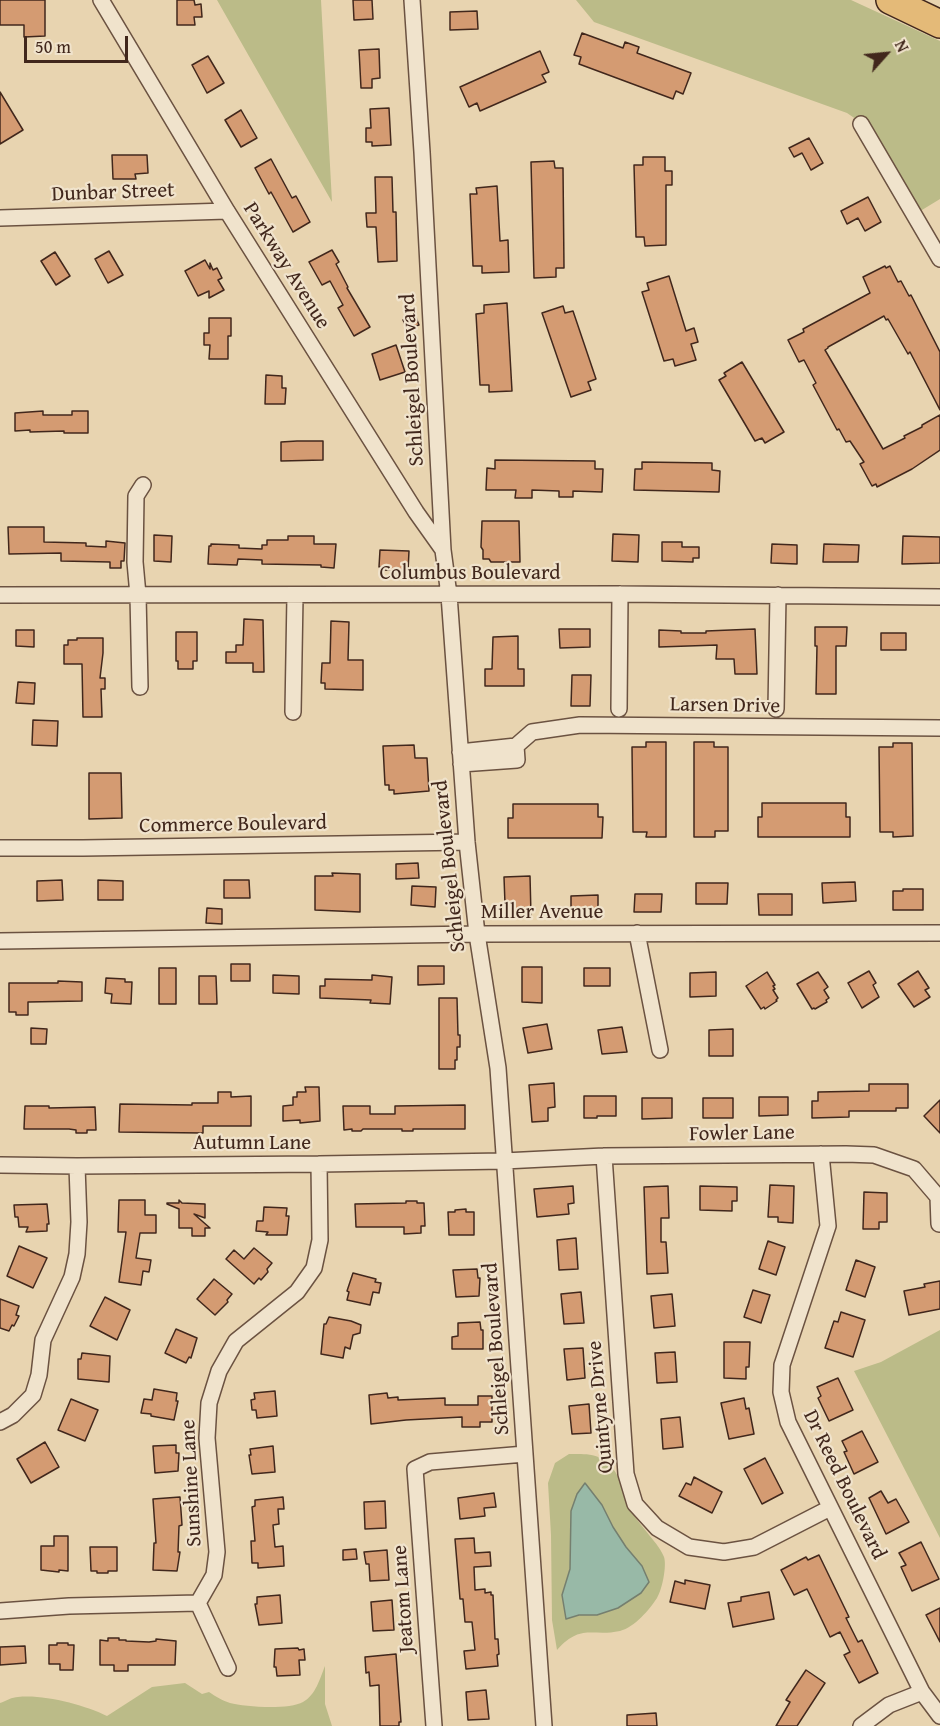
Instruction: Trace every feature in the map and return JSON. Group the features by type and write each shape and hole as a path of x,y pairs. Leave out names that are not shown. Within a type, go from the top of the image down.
{"highway":[{"path":"890,0 940,24"}],"street":[{"name":"Parkway Avenue","path":"101,0 227,211 416,512 443,550"},
{"name":"Schleigel Boulevard","path":"412,0 443,550 449,595 467,842 477,934 498,1068 544,1726"},
{"path":"861,124 940,259"},
{"name":"Dunbar Street","path":"0,218 227,211"},
{"path":"140,687 135,562 136,496 142,485"},
{"path":"619,709 620,594"},
{"name":"Columbus Boulevard","path":"0,595 620,594 940,597"},
{"path":"776,709 778,595"},
{"path":"293,712 295,596"},
{"name":"Larsen Drive","path":"460,758 516,746 532,732 580,725 940,728"},
{"name":"Commerce Boulevard","path":"0,848 467,842"},
{"path":"637,933 660,1050"},
{"name":"Miller Avenue","path":"0,941 477,934 940,933"},
{"name":"Dr Reed Boulevard","path":"821,1154 828,1226 782,1365 781,1392 788,1422 830,1508 922,1692 940,1716"},
{"name":"Fowler Lane","path":"504,1161 604,1156 874,1155 914,1169 938,1197 939,1224"},
{"name":"Quintyne Drive","path":"604,1156 626,1474 635,1504 657,1528 689,1547 724,1552 754,1547 830,1508"},
{"name":"Autumn Lane","path":"0,1165 504,1161"},
{"name":"Sunshine Lane","path":"198,1603 214,1575 217,1552 207,1438 209,1403 219,1371 236,1341 297,1292 314,1268 320,1240 320,1164"},
{"path":"0,1422 13,1415 33,1395 39,1375 43,1340 72,1277 77,1254 79,1222 77,1166"},
{"name":"Jeatom Lane","path":"434,1726 415,1469 430,1462 525,1454"},
{"path":"0,1611 69,1606 198,1603 228,1668"},
{"path":"861,1726 889,1705 922,1692"}],"green space":[{"path":"217,0 321,0 332,202"},
{"path":"576,0 851,0 940,41 940,199 917,213 866,126 847,113 594,22"},
{"path":"940,1330 940,1538 854,1371 881,1362"},
{"path":"569,1454 597,1456 608,1463 621,1482 632,1512 662,1552 665,1566 657,1598 636,1622 620,1631 573,1636 557,1650 552,1620 548,1483 555,1463"},
{"path":"325,1666 325,1704 332,1726 0,1726 0,1703 14,1698 51,1699 76,1704 107,1716 152,1687 185,1683 202,1694 209,1692 230,1703 256,1707 296,1705 311,1695"}],"shaded area":[{"path":"585,1483 602,1505 626,1547 642,1566 649,1582 641,1593 618,1608 597,1615 579,1615 566,1619 562,1595 570,1569 571,1511 577,1494"}],"building":[{"path":"0,0 45,0 45,36 24,37 24,25 0,25"},
{"path":"177,0 194,0 195,5 201,4 202,17 194,17 195,25 177,25"},
{"path":"353,0 372,0 373,19 354,20"},
{"path":"477,11 478,29 450,30 450,12"},
{"path":"582,33 623,48 625,42 639,47 637,53 691,73 683,94 676,91 673,99 579,64 581,57 574,55"},
{"path":"379,49 380,78 372,79 372,88 361,88 359,50"},
{"path":"540,51 549,72 542,75 546,82 480,111 477,103 469,107 460,87"},
{"path":"208,56 224,83 207,93 192,65"},
{"path":"0,92 23,130 0,144"},
{"path":"389,108 391,145 372,146 372,142 366,142 366,128 371,128 370,109"},
{"path":"241,110 257,138 241,147 225,120"},
{"path":"809,138 823,163 811,170 802,153 794,157 789,148"},
{"path":"112,155 147,155 148,173 135,174 136,179 113,179"},
{"path":"643,157 665,157 665,171 672,171 672,185 666,185 666,245 645,246 644,237 636,237 634,165 643,165"},
{"path":"271,159 292,198 296,196 310,222 293,232 255,168"},
{"path":"554,161 555,168 563,168 564,268 556,268 556,277 534,278 531,162"},
{"path":"375,177 392,177 393,212 396,212 397,261 378,262 376,227 367,227 366,213 376,213"},
{"path":"497,186 500,241 508,240 509,272 482,273 482,266 473,266 470,194 477,194 476,188"},
{"path":"868,197 881,222 865,231 858,218 847,224 841,211"},
{"path":"332,250 339,262 336,264 347,288 370,327 354,336 338,308 343,305 330,281 322,285 309,262"},
{"path":"109,251 123,275 108,283 95,259"},
{"path":"55,252 70,276 56,285 41,261"},
{"path":"205,260 210,269 210,263 213,270 217,268 222,278 218,280 224,290 209,298 209,291 198,296 185,271"},
{"path":"885,266 886,268 890,266 898,282 901,281 909,296 911,295 940,352 940,410 910,352 908,354 884,316 825,350 883,449 905,438 904,436 940,415 940,450 912,469 877,487 876,484 872,486 860,464 864,462 850,441 846,442 839,429 837,430 813,385 816,383 804,360 799,362 788,340 804,332 803,329 870,293 863,277"},
{"path":"669,276 686,331 694,328 698,342 691,344 696,360 675,366 673,359 664,361 642,292 649,290 647,283"},
{"path":"507,303 512,391 489,392 489,385 480,385 476,314 484,313 484,305"},
{"path":"563,306 565,313 573,311 596,379 588,382 591,390 571,397 542,313"},
{"path":"415,315 419,325 407,329 403,320"},
{"path":"209,318 231,318 228,359 209,359 210,345 204,345 204,333 209,333"},
{"path":"396,345 405,372 380,380 372,354"},
{"path":"742,362 784,432 765,443 762,438 755,441 719,380 726,376 724,373"},
{"path":"266,375 282,376 282,388 286,388 285,404 265,404"},
{"path":"43,411 43,415 72,415 72,411 88,411 88,433 15,431 15,413"},
{"path":"323,441 323,460 281,461 281,442"},
{"path":"495,460 595,461 595,469 603,469 602,492 573,491 573,497 559,497 559,491 532,490 532,498 515,498 516,490 486,490 487,468 495,469"},
{"path":"642,462 712,463 712,470 720,471 719,492 634,490 635,469 642,469"},
{"path":"482,521 519,521 520,562 491,562 489,559 483,559"},
{"path":"8,527 44,527 44,542 86,543 86,546 106,547 106,541 125,543 124,561 121,561 121,568 110,568 110,562 61,561 61,553 9,554"},
{"path":"613,534 639,535 638,562 612,561"},
{"path":"154,535 172,536 171,562 154,561"},
{"path":"288,536 314,536 314,544 336,544 334,568 321,567 321,565 262,564 262,560 238,559 237,565 208,564 211,544 262,549 262,545 267,545 267,540 288,540"},
{"path":"903,536 940,537 940,563 902,564"},
{"path":"662,542 682,542 682,547 699,547 699,558 693,558 693,562 662,561"},
{"path":"772,544 797,545 797,564 771,563"},
{"path":"824,544 859,545 858,562 823,562"},
{"path":"380,550 409,551 408,571 385,570 385,567 379,567"},
{"path":"244,619 263,620 264,672 253,672 253,663 226,663 226,652 236,652 236,645 243,645"},
{"path":"331,621 349,622 348,660 363,660 363,690 325,689 325,683 321,683 322,663 330,663"},
{"path":"815,627 847,627 846,646 836,646 836,694 816,694"},
{"path":"559,629 590,629 590,647 560,648"},
{"path":"755,629 757,674 735,674 734,659 716,659 717,645 659,647 659,630 706,633 706,631"},
{"path":"16,630 34,630 34,647 16,646"},
{"path":"176,632 197,632 197,661 193,661 193,669 178,669"},
{"path":"881,633 906,633 906,650 881,650"},
{"path":"518,636 518,669 524,669 524,686 485,686 485,669 492,669 493,637"},
{"path":"77,638 103,638 100,678 105,678 105,689 101,689 102,717 83,717 82,664 64,664 64,645 68,645 68,640 77,640"},
{"path":"572,675 591,675 590,706 571,706"},
{"path":"18,682 35,683 34,704 16,703"},
{"path":"33,720 58,721 57,746 32,745"},
{"path":"646,742 666,742 666,837 646,837 647,832 633,832 632,747 646,747"},
{"path":"694,742 714,742 714,747 728,747 728,831 715,831 715,837 694,837"},
{"path":"893,743 912,743 913,836 893,837 893,832 880,832 879,747 893,747"},
{"path":"414,745 415,758 427,758 429,791 394,794 394,790 389,790 389,785 385,785 383,746"},
{"path":"89,773 121,773 122,818 89,819"},
{"path":"762,803 846,803 846,817 850,817 850,837 758,837 758,817 762,817"},
{"path":"513,804 598,804 598,817 603,817 602,838 508,838 508,818 513,818"},
{"path":"418,863 419,878 396,879 396,864"},
{"path":"332,873 360,874 360,912 315,910 315,876 333,876"},
{"path":"530,876 531,915 513,915 513,904 505,904 504,877"},
{"path":"62,880 63,900 37,901 37,881"},
{"path":"98,880 123,881 123,900 98,900"},
{"path":"224,880 249,880 250,898 224,898"},
{"path":"855,882 856,901 823,903 822,883"},
{"path":"696,883 728,883 727,904 696,904"},
{"path":"412,886 436,887 435,907 411,905"},
{"path":"903,889 923,889 923,910 893,910 893,891 903,891"},
{"path":"635,894 662,894 661,912 634,912"},
{"path":"758,894 792,894 792,915 759,915"},
{"path":"598,895 598,914 571,914 571,896"},
{"path":"207,908 222,909 222,924 206,923"},
{"path":"231,964 250,964 250,981 231,981"},
{"path":"418,966 444,966 444,984 418,985"},
{"path":"522,967 542,967 542,1003 522,1002"},
{"path":"159,968 176,968 176,1004 159,1004"},
{"path":"584,968 610,968 610,986 584,986"},
{"path":"869,971 876,983 873,985 879,997 862,1008 848,983"},
{"path":"918,971 929,988 925,990 930,997 914,1007 898,984"},
{"path":"716,972 716,996 690,997 690,973"},
{"path":"767,972 775,985 773,990 778,998 765,1009 764,1007 761,1009 746,986"},
{"path":"818,972 828,987 824,990 829,998 827,1002 812,1009 797,984"},
{"path":"273,975 299,976 299,994 273,993"},
{"path":"372,975 392,977 390,1004 370,1003 371,1000 320,998 320,986 325,986 325,979 372,980"},
{"path":"199,976 216,976 217,1004 199,1004"},
{"path":"106,978 125,979 125,982 132,982 131,1004 111,1003 112,994 105,993"},
{"path":"58,981 82,982 82,1001 28,1002 28,1015 16,1015 16,1012 9,1012 9,983 58,983"},
{"path":"439,998 457,998 460,1047 457,1047 455,1069 439,1069"},
{"path":"547,1024 552,1049 528,1053 523,1028"},
{"path":"622,1027 627,1052 602,1054 598,1030"},
{"path":"31,1028 47,1029 46,1044 31,1044"},
{"path":"733,1029 733,1056 709,1056 709,1030"},
{"path":"554,1083 555,1107 548,1108 548,1121 532,1122 529,1085"},
{"path":"869,1084 908,1084 908,1108 896,1108 896,1111 849,1111 849,1117 812,1118 812,1101 818,1101 818,1092 869,1091"},
{"path":"305,1087 319,1087 320,1121 300,1123 300,1120 283,1121 283,1106 293,1105 293,1097 297,1097 297,1092 306,1092"},
{"path":"218,1092 231,1092 231,1097 251,1096 251,1126 203,1126 203,1133 119,1132 120,1104 218,1103"},
{"path":"584,1096 616,1096 616,1116 584,1118"},
{"path":"759,1097 788,1097 788,1115 759,1116"},
{"path":"642,1098 672,1098 672,1118 642,1119"},
{"path":"703,1098 733,1098 733,1118 703,1118"},
{"path":"940,1100 940,1133 924,1116"},
{"path":"465,1105 465,1129 344,1130 343,1106 370,1106 370,1114 395,1114 395,1106"},
{"path":"25,1106 95,1107 96,1130 76,1133 76,1130 69,1129 24,1129"},
{"path":"770,1185 794,1186 793,1223 778,1222 778,1217 768,1217"},
{"path":"573,1186 574,1203 568,1204 569,1214 537,1217 534,1189"},
{"path":"668,1186 669,1218 661,1218 661,1242 666,1242 668,1273 647,1274 644,1187"},
{"path":"700,1186 737,1187 737,1201 732,1201 732,1211 700,1210"},
{"path":"864,1192 887,1193 887,1222 879,1222 879,1229 863,1229"},
{"path":"119,1200 145,1200 145,1215 156,1215 156,1233 140,1233 136,1258 151,1260 149,1272 143,1271 141,1285 119,1282 126,1232 118,1232"},
{"path":"179,1200 182,1203 205,1204 205,1218 194,1214 210,1228 205,1228 205,1236 192,1236 192,1228 179,1228 179,1209 167,1203 179,1203"},
{"path":"406,1201 424,1203 425,1226 421,1226 421,1233 404,1234 404,1227 356,1227 355,1204 406,1203"},
{"path":"47,1204 49,1224 47,1224 47,1231 26,1232 28,1227 19,1227 14,1205"},
{"path":"264,1207 287,1208 286,1216 289,1216 287,1235 266,1235 268,1232 256,1231 257,1221 263,1221"},
{"path":"466,1209 466,1212 474,1212 474,1235 449,1235 448,1212"},
{"path":"576,1238 578,1269 559,1270 557,1240"},
{"path":"768,1241 785,1247 776,1275 759,1269"},
{"path":"19,1246 47,1258 33,1288 7,1276"},
{"path":"254,1248 272,1263 267,1269 268,1272 254,1284 226,1259 234,1250 244,1259"},
{"path":"856,1260 875,1267 865,1297 846,1290"},
{"path":"477,1269 478,1278 480,1278 479,1296 456,1297 453,1270"},
{"path":"353,1273 376,1279 375,1282 381,1283 379,1293 373,1292 370,1305 347,1300 349,1292 347,1291"},
{"path":"214,1279 232,1294 228,1302 215,1315 197,1299"},
{"path":"940,1281 940,1309 909,1315 904,1291"},
{"path":"753,1290 770,1295 761,1323 744,1317"},
{"path":"581,1292 584,1323 564,1324 561,1294"},
{"path":"672,1294 675,1326 654,1328 651,1296"},
{"path":"105,1297 130,1310 117,1340 90,1326"},
{"path":"0,1299 19,1306 16,1315 19,1316 9,1331 0,1328"},
{"path":"841,1312 865,1320 853,1357 825,1348 834,1321 838,1322"},
{"path":"329,1317 361,1325 360,1333 353,1335 350,1349 345,1347 343,1358 321,1354 324,1324"},
{"path":"480,1322 481,1330 483,1330 483,1349 452,1349 452,1337 458,1336 458,1323"},
{"path":"176,1329 197,1338 191,1358 189,1357 186,1363 165,1353"},
{"path":"724,1342 750,1342 746,1379 724,1378"},
{"path":"583,1348 585,1378 567,1380 564,1349"},
{"path":"675,1352 677,1382 657,1383 655,1353"},
{"path":"82,1353 110,1356 109,1382 78,1379 78,1359 81,1359"},
{"path":"838,1378 853,1410 829,1421 818,1398 821,1396 817,1387"},
{"path":"154,1389 177,1393 176,1401 178,1401 174,1420 141,1413 144,1399 152,1400"},
{"path":"275,1391 277,1416 257,1418 256,1410 252,1410 251,1400 255,1399 254,1393"},
{"path":"387,1393 388,1398 398,1397 398,1400 445,1398 445,1405 478,1405 478,1396 492,1396 492,1422 480,1422 480,1427 462,1427 462,1417 371,1424 369,1395"},
{"path":"744,1398 746,1409 749,1408 754,1434 729,1439 721,1403"},
{"path":"71,1399 98,1410 85,1441 58,1430"},
{"path":"589,1404 591,1433 572,1434 569,1406"},
{"path":"680,1417 683,1447 663,1449 661,1419"},
{"path":"862,1431 878,1462 854,1474 844,1452 847,1451 842,1441"},
{"path":"45,1442 59,1467 31,1483 17,1459"},
{"path":"176,1445 176,1453 179,1453 178,1471 155,1473 153,1446"},
{"path":"273,1446 275,1472 252,1474 250,1449"},
{"path":"765,1458 783,1493 762,1504 744,1469"},
{"path":"694,1477 722,1492 712,1513 679,1496 686,1483 691,1485"},
{"path":"881,1491 888,1503 896,1499 909,1522 886,1534 869,1498"},
{"path":"494,1493 496,1507 484,1508 485,1516 460,1519 458,1498"},
{"path":"180,1497 182,1525 179,1526 178,1552 180,1552 177,1571 153,1570 154,1543 156,1543 153,1499"},
{"path":"283,1497 284,1509 278,1509 279,1524 273,1525 275,1547 283,1546 284,1566 258,1568 258,1563 252,1563 251,1541 255,1541 252,1507 255,1506 255,1500"},
{"path":"385,1501 386,1528 365,1529 364,1502"},
{"path":"54,1536 68,1536 68,1571 41,1570 41,1546 54,1546"},
{"path":"474,1538 475,1553 490,1552 491,1566 474,1567 475,1590 485,1589 485,1593 491,1592 493,1595 495,1639 498,1639 499,1654 497,1655 498,1666 466,1669 464,1651 475,1650 472,1622 465,1622 463,1599 460,1599 455,1539"},
{"path":"921,1542 939,1579 912,1591 901,1567 906,1565 899,1553"},
{"path":"90,1547 117,1547 117,1571 97,1573 97,1571 91,1571"},
{"path":"356,1549 357,1559 343,1560 343,1550"},
{"path":"387,1550 389,1580 370,1581 369,1564 366,1564 364,1552"},
{"path":"819,1555 849,1617 846,1618 858,1642 862,1640 878,1673 859,1683 844,1655 850,1652 840,1632 830,1637 807,1589 794,1595 781,1570 806,1557 808,1560"},
{"path":"685,1580 710,1585 705,1609 670,1602 675,1581 685,1584"},
{"path":"769,1592 774,1619 733,1627 728,1603 741,1601 741,1597"},
{"path":"280,1595 282,1623 259,1625 255,1604 257,1604 257,1597"},
{"path":"392,1600 394,1630 373,1631 371,1602"},
{"path":"940,1608 940,1642 926,1615"},
{"path":"108,1638 119,1638 119,1640 126,1641 149,1642 156,1641 156,1639 176,1641 175,1665 128,1665 128,1671 114,1671 114,1665 100,1665 100,1640 108,1641"},
{"path":"57,1643 74,1645 73,1670 60,1670 60,1664 49,1664 49,1645 57,1645"},
{"path":"25,1646 26,1663 0,1665 0,1647"},
{"path":"298,1648 299,1650 304,1649 305,1660 299,1660 300,1675 277,1676 276,1667 274,1667 275,1649"},
{"path":"396,1654 401,1722 399,1726 380,1726 379,1685 370,1686 365,1657"},
{"path":"806,1670 825,1683 797,1726 776,1726 790,1702 786,1700"},
{"path":"486,1690 489,1719 468,1720 466,1692"},
{"path":"656,1713 657,1726 627,1726 627,1715"}]}
